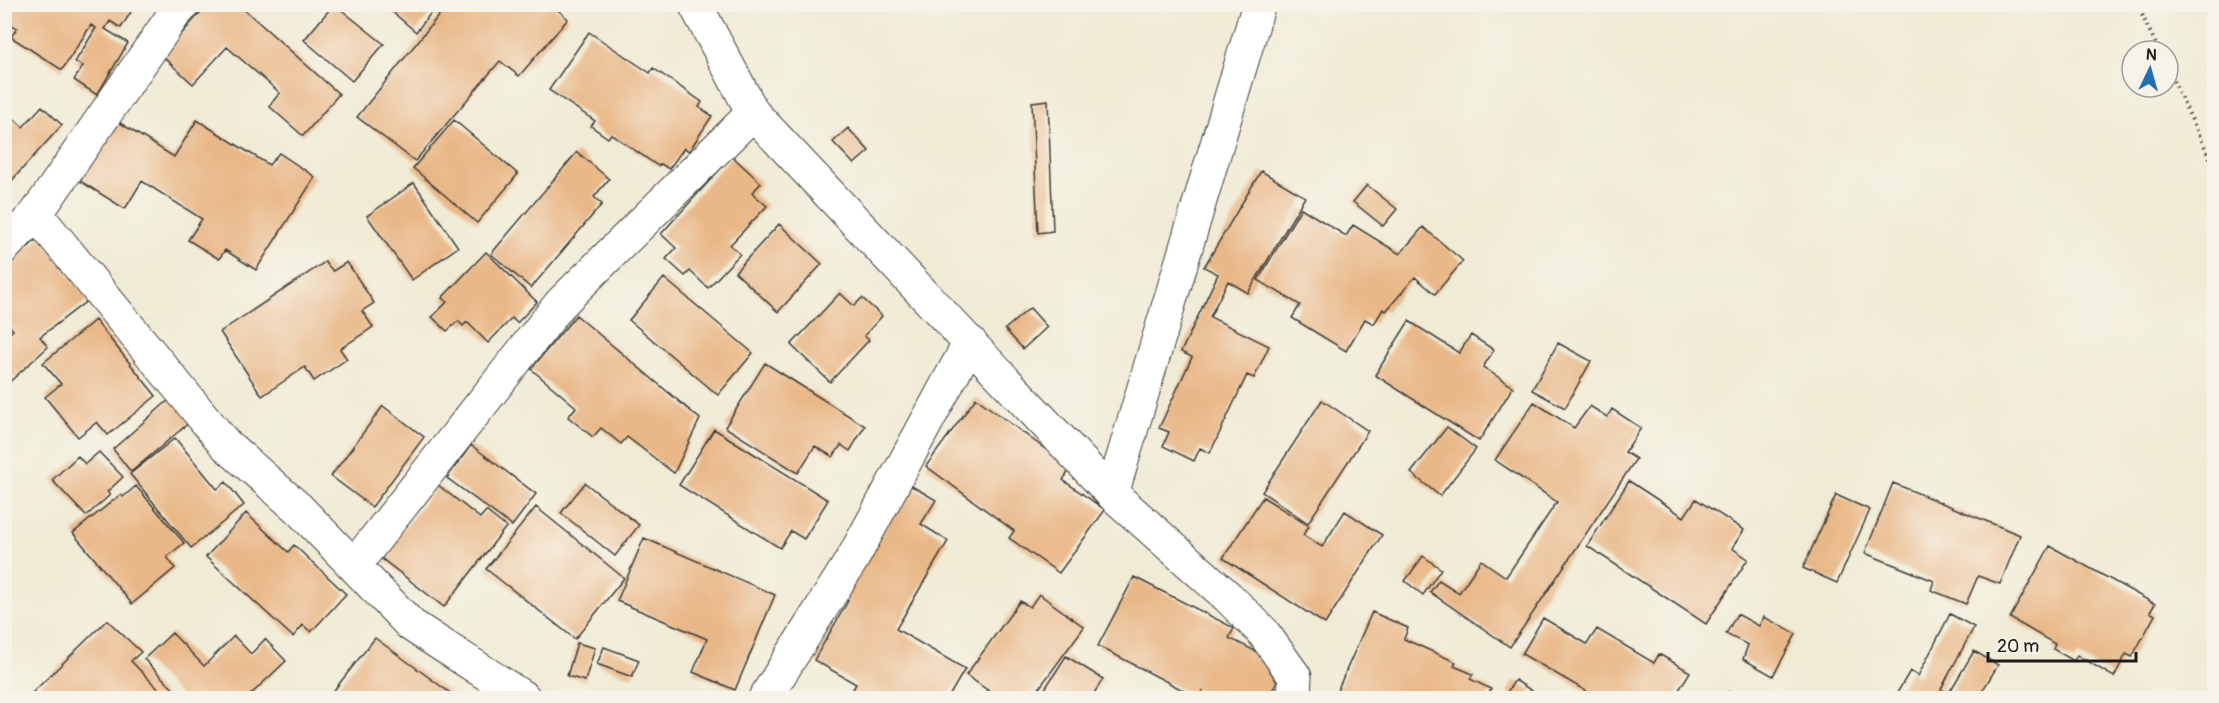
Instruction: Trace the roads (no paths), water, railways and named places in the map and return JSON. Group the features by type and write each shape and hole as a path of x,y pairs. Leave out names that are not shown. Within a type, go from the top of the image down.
{"street":[{"path":"4,247 36,214 175,13 184,4"},
{"path":"695,4 753,113 1112,494 1228,597 1263,632 1295,677 1294,699"},
{"path":"1112,494 1259,4"},
{"path":"354,566 560,304 753,113"},
{"path":"36,214 225,444 299,509 411,625 524,699"},
{"path":"765,699 853,558 970,342"}]}
